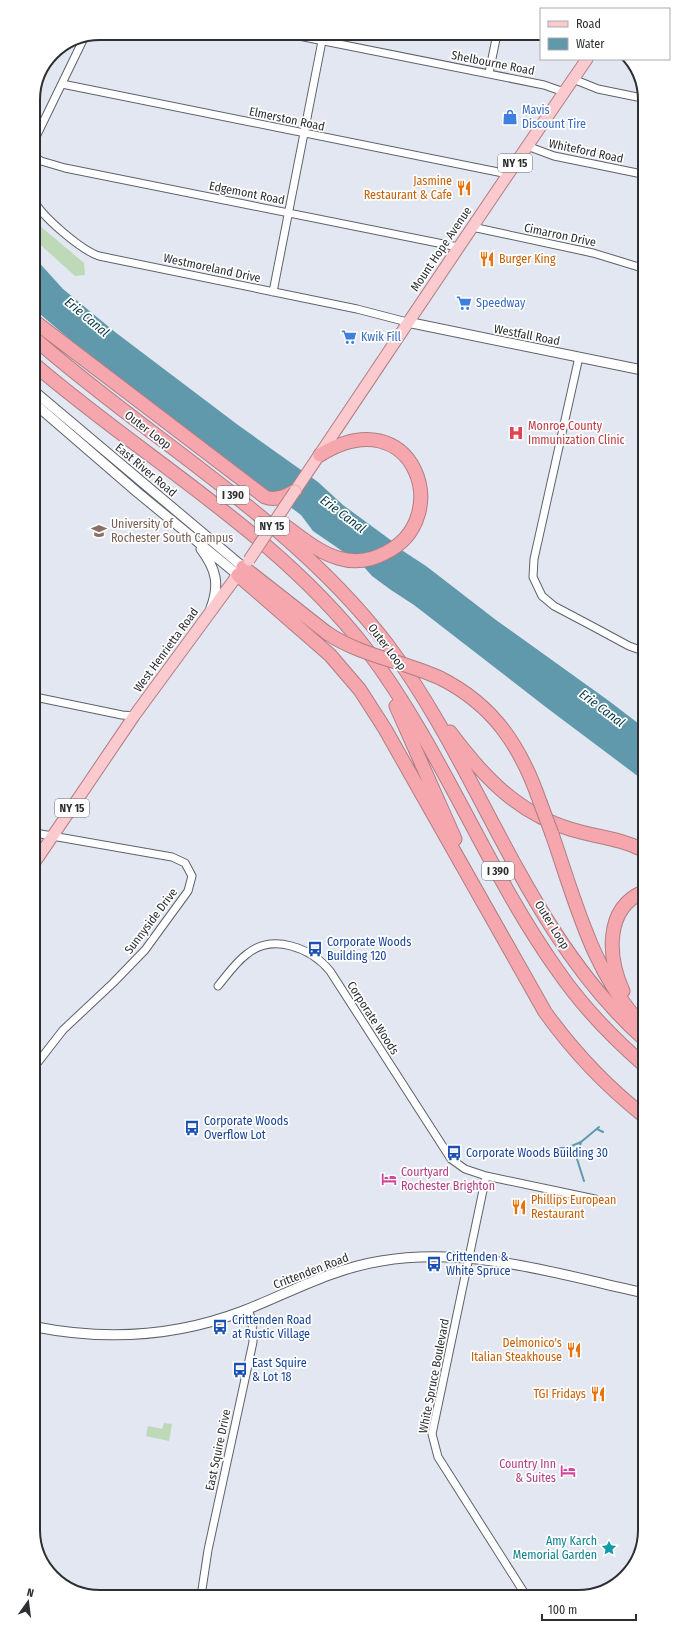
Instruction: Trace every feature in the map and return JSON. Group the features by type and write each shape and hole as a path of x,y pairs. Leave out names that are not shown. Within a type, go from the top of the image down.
{"highway":[{"path":"40,327 265,497 270,499 280,498 295,491"},
{"name":"Outer Loop","path":"40,343 98,392 277,529 320,569 367,620 409,676 439,726 538,904 565,948 599,993 638,1033"},
{"name":"Outer Loop","path":"40,370 272,551 323,599 374,661 418,728 520,911 550,960 594,1016 638,1059"},
{"path":"186,459 325,553 351,560 364,560 376,557 392,550 402,541 410,530 417,518 421,501 419,482 409,460 397,448 381,441 361,439 339,445 320,455"},
{"path":"243,568 327,633 359,650 420,669 440,678 470,696 504,729 515,744 526,764 600,964 620,998 638,1020"},
{"path":"243,568 322,647 360,690 385,729 533,992 559,1031 597,1075 638,1111"},
{"path":"374,661 410,736 488,913"},
{"path":"409,676 476,764 510,799 539,816 561,826 622,841 638,848"},
{"path":"638,896 627,904 617,918 613,930 612,951 614,967 619,982 630,1005 638,1015"}],"main road":[{"name":"Mount Hope Avenue","path":"320,455 407,322 585,60"},
{"name":"West Henrietta Road","path":"40,855 134,716 243,568 320,455"}],"street":[{"path":"273,292 323,40"},
{"name":"Shelbourne Road","path":"332,40 544,85 564,92"},
{"path":"489,73 496,40"},
{"path":"40,129 81,43"},
{"path":"573,79 594,88 638,97"},
{"name":"Elmerston Road","path":"62,84 508,174"},
{"name":"Whiteford Road","path":"527,146 554,156 638,173"},
{"name":"Edgemont Road","path":"40,160 65,168 458,247"},
{"name":"Westmoreland Drive","path":"40,209 90,253 99,256 357,309 407,322"},
{"name":"Cimarron Drive","path":"472,227 593,253 638,267"},
{"name":"Westfall Road","path":"407,322 638,369"},
{"path":"579,357 534,559 533,577 542,596 554,606 628,646 638,649"},
{"name":"East River Road","path":"40,396 243,568"},
{"name":"East River Road","path":"40,408 189,535 243,568"},
{"path":"189,535 208,558 216,576 216,592 208,615"},
{"path":"40,699 134,716"},
{"name":"Sunnyside Drive","path":"40,834 177,859 188,867 191,882 188,891 145,950 113,983 63,1030 40,1060"},
{"name":"Corporate Woods","path":"218,986 247,953 262,947 290,945 309,952 330,971 447,1154 465,1169 486,1176 595,1199"},
{"path":"469,1258 486,1176"},
{"name":"Crittenden Road","path":"40,1328 86,1335 141,1335 190,1328 248,1309 313,1280 364,1264 418,1257 469,1258 526,1267 638,1293"},
{"name":"White Spruce Boulevard","path":"469,1258 432,1434 438,1458 522,1590"},
{"name":"East Squire Drive","path":"202,1590 208,1550 253,1342 252,1321 248,1309"}],"green space":[{"path":"40,226 84,263 85,275 75,276 40,244"},
{"path":"164,1423 172,1424 169,1441 146,1436 148,1426 162,1429"}],"water":[{"name":"Erie Canal","path":"40,264 63,289 115,332 238,425 318,482 343,505 396,544 403,551 426,566 496,620 638,723 638,776 414,605 372,576 356,558 345,553 313,531 301,515 93,359 40,314"}],"waterway":[{"path":"584,1181 577,1159 581,1142 599,1127"},
{"path":"597,1129 603,1132"},
{"path":"558,1148 567,1148 581,1142"}],"place":[{"name":"Mavis Discount Tire","path":"510,117"},
{"name":"Jasmine Restaurant & Cafe","path":"464,188"},
{"name":"Burger King","path":"487,259"},
{"name":"Speedway","path":"464,303"},
{"name":"Kwik Fill","path":"349,337"},
{"name":"Monroe County Immunization Clinic","path":"516,433"},
{"name":"University of Rochester South Campus","path":"99,531"},
{"name":"Corporate Woods Building 120","path":"315,949"},
{"name":"Corporate Woods Overflow Lot","path":"192,1128"},
{"name":"Corporate Woods Building 30","path":"454,1153"},
{"name":"Courtyard Rochester Brighton","path":"389,1179"},
{"name":"Phillips European Restaurant","path":"519,1207"},
{"name":"Crittenden & White Spruce","path":"434,1264"},
{"name":"Crittenden Road at Rustic Village","path":"220,1327"},
{"name":"Delmonico's Italian Steakhouse","path":"574,1350"},
{"name":"East Squire & Lot 18","path":"240,1370"},
{"name":"TGI Fridays","path":"598,1394"},
{"name":"Country Inn & Suites","path":"568,1471"},
{"name":"Amy Karch Memorial Garden","path":"609,1548"}]}
